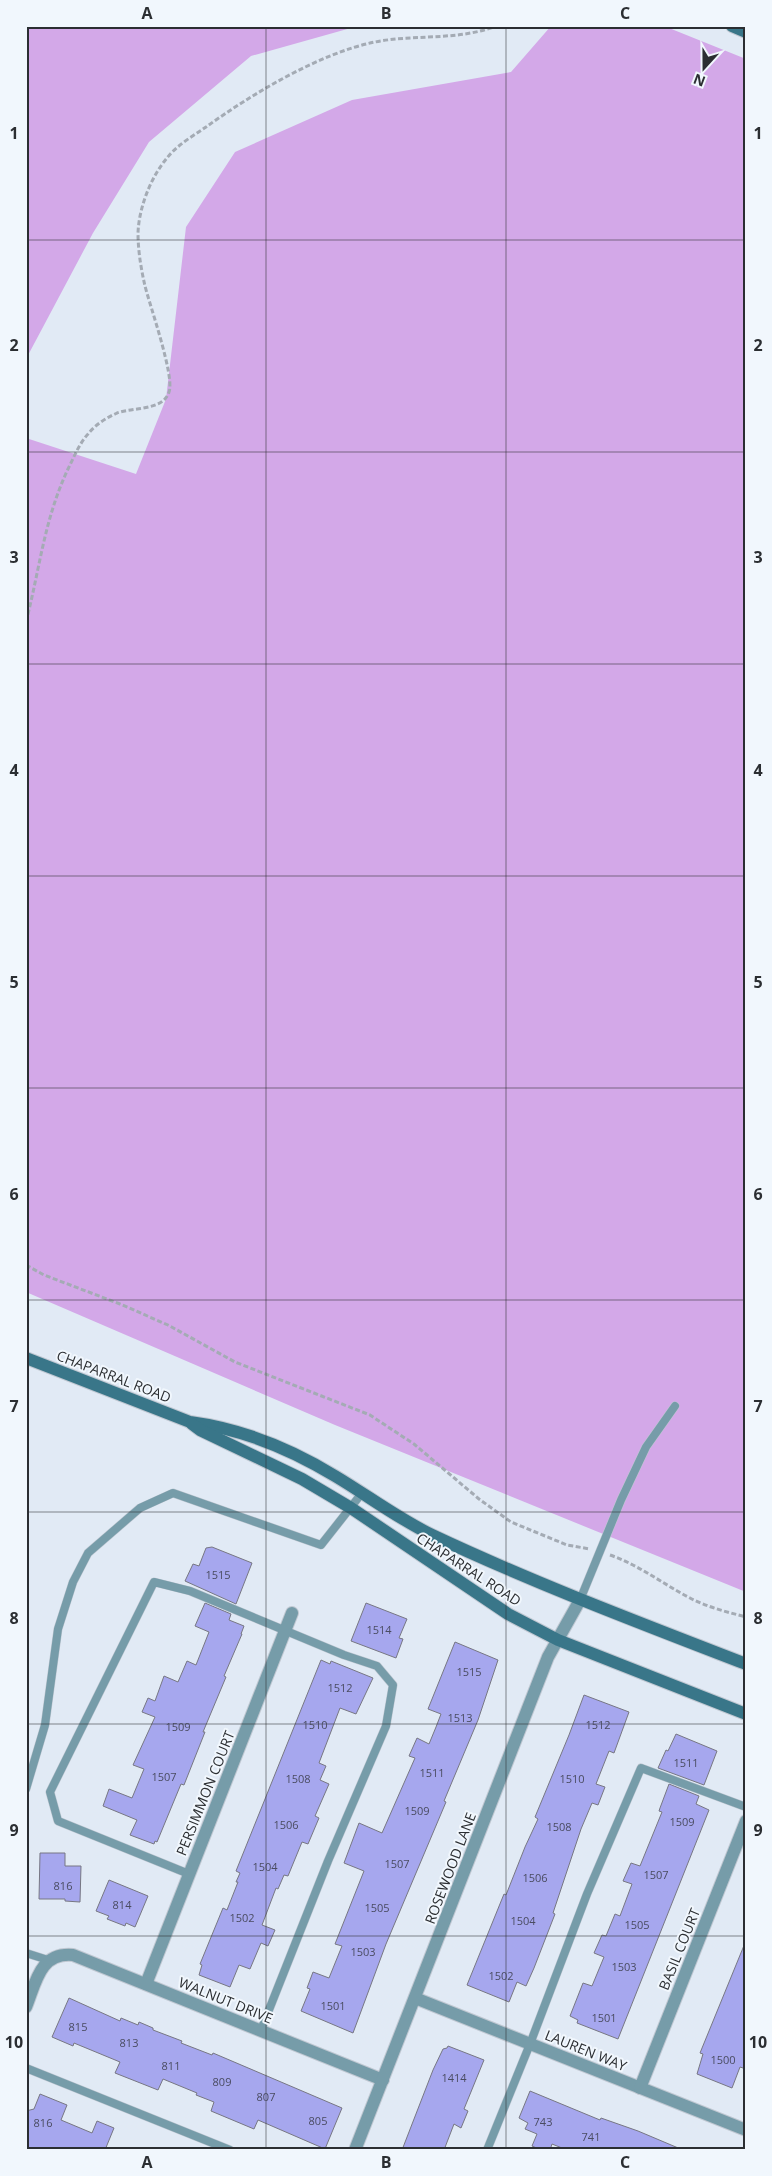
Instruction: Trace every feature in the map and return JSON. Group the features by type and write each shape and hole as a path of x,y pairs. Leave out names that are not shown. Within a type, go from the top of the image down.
{"main road":[{"path":"732,26 746,32"},
{"name":"CHAPARRAL ROAD","path":"26,1358 190,1422 215,1426 277,1446 333,1475 407,1522 432,1535 580,1600 746,1664"},
{"name":"CHAPARRAL ROAD","path":"190,1422 200,1430 302,1479 351,1508 508,1614 558,1640 746,1714"}],"street":[{"name":"ROSEWOOD LANE","path":"355,2150 548,1658 580,1600"},
{"name":"PERSIMMON COURT","path":"146,1984 292,1613"},
{"name":"BASIL COURT","path":"640,2088 746,1820"},
{"name":"WALNUT DRIVE","path":"52,1958 72,1955 383,2080"},
{"path":"26,2007 42,1967 52,1958"},
{"name":"LAUREN WAY","path":"415,1998 746,2130"}],"lane":[{"path":"580,1600 646,1447 675,1406"},
{"path":"26,1789 45,1725 58,1629 73,1582 88,1553 140,1508 173,1493 321,1545 362,1493"},
{"path":"189,1874 58,1821 50,1792 154,1582 190,1591 344,1655 377,1666 393,1685 386,1726 328,1861 261,2030"},
{"path":"487,2150 587,1894 641,1768 746,1807"},
{"path":"26,1952 52,1958"},
{"path":"26,2068 230,2150"}],"path":[{"path":"26,622 49,514 56,494 80,446 88,434 106,419 118,413 155,405 166,399 169,394 170,388 166,367 145,285 138,231 151,183 169,155 231,109 275,84 339,53 382,41 467,34 496,26"},
{"path":"26,1265 44,1275 168,1324 242,1365 370,1414 421,1449 479,1499 511,1522 567,1545 600,1552 638,1567 696,1600 746,1617"}],"shaded area":[{"path":"26,26 358,26 251,56 149,142 93,233 26,359"},
{"path":"551,26 664,26 746,59 746,1592 335,1425 26,1292 26,438 136,474 166,399 186,227 235,152 352,100 511,72"}],"building":[{"path":"212,1547 252,1563 236,1604 185,1581 193,1564 199,1566 206,1548"},
{"path":"205,1603 231,1614 229,1620 244,1626 184,1785 181,1784 157,1842 155,1841 154,1844 130,1835 137,1820 103,1806 109,1789 132,1798 144,1769 133,1765 155,1717 142,1712 148,1698 155,1701 164,1676 178,1682 187,1661 196,1665 209,1632 195,1626"},
{"path":"366,1603 407,1619 399,1638 403,1639 396,1658 351,1641"},
{"path":"455,1642 498,1660 478,1720 444,1801 446,1802 386,1944 353,2033 301,2011 310,1989 307,1988 313,1972 329,1978 342,1946 335,1944 364,1871 344,1863 359,1823 382,1833 415,1758 409,1756 417,1738 429,1744 441,1714 428,1709"},
{"path":"321,1660 330,1664 331,1661 373,1678 356,1714 340,1708 319,1763 326,1766 320,1780 329,1784 315,1816 319,1818 308,1844 302,1842 288,1876 284,1875 278,1889 276,1888 262,1925 275,1930 268,1946 261,1943 250,1969 239,1965 230,1987 199,1975 202,1965 200,1964 223,1908 227,1910 238,1882 236,1882 240,1873 236,1871"},
{"path":"584,1695 629,1712 614,1753 609,1751 596,1784 605,1787 598,1805 592,1803 581,1829 553,1913 555,1914 534,1968 526,1986 517,1982 509,2002 467,1985 504,1894 506,1895 538,1819 535,1817"},
{"path":"676,1734 717,1751 704,1785 658,1768"},
{"path":"669,1784 699,1796 696,1804 709,1810 618,2039 577,2023 578,2020 570,2016 583,1983 592,1986 604,1957 594,1953 602,1935 606,1936 615,1914 620,1916 632,1884 623,1881 631,1863 640,1866 662,1812 659,1811"},
{"path":"40,1853 65,1853 65,1866 81,1866 80,1902 65,1901 65,1899 39,1899"},
{"path":"109,1880 148,1896 135,1927 126,1923 125,1926 107,1919 109,1916 96,1911"},
{"path":"745,1943 746,2069 740,2067 732,2088 697,2074 703,2054 700,2053"},
{"path":"69,1998 120,2021 121,2018 138,2025 139,2022 153,2028 153,2030 182,2041 181,2043 212,2055 213,2053 342,2108 325,2149 258,2120 254,2129 211,2111 214,2102 163,2079 158,2090 115,2073 120,2062 74,2043 73,2046 52,2037"},
{"path":"448,2046 484,2060 464,2109 468,2111 461,2128 454,2124 444,2150 402,2150 433,2070 443,2049"},
{"path":"530,2091 600,2120 601,2118 638,2131 683,2150 567,2150 552,2144 550,2150 541,2150 532,2146 537,2134 525,2129 528,2123 519,2118"},
{"path":"40,2094 67,2105 61,2120 92,2133 97,2121 114,2128 105,2150 26,2150 26,2111 34,2109"}]}
